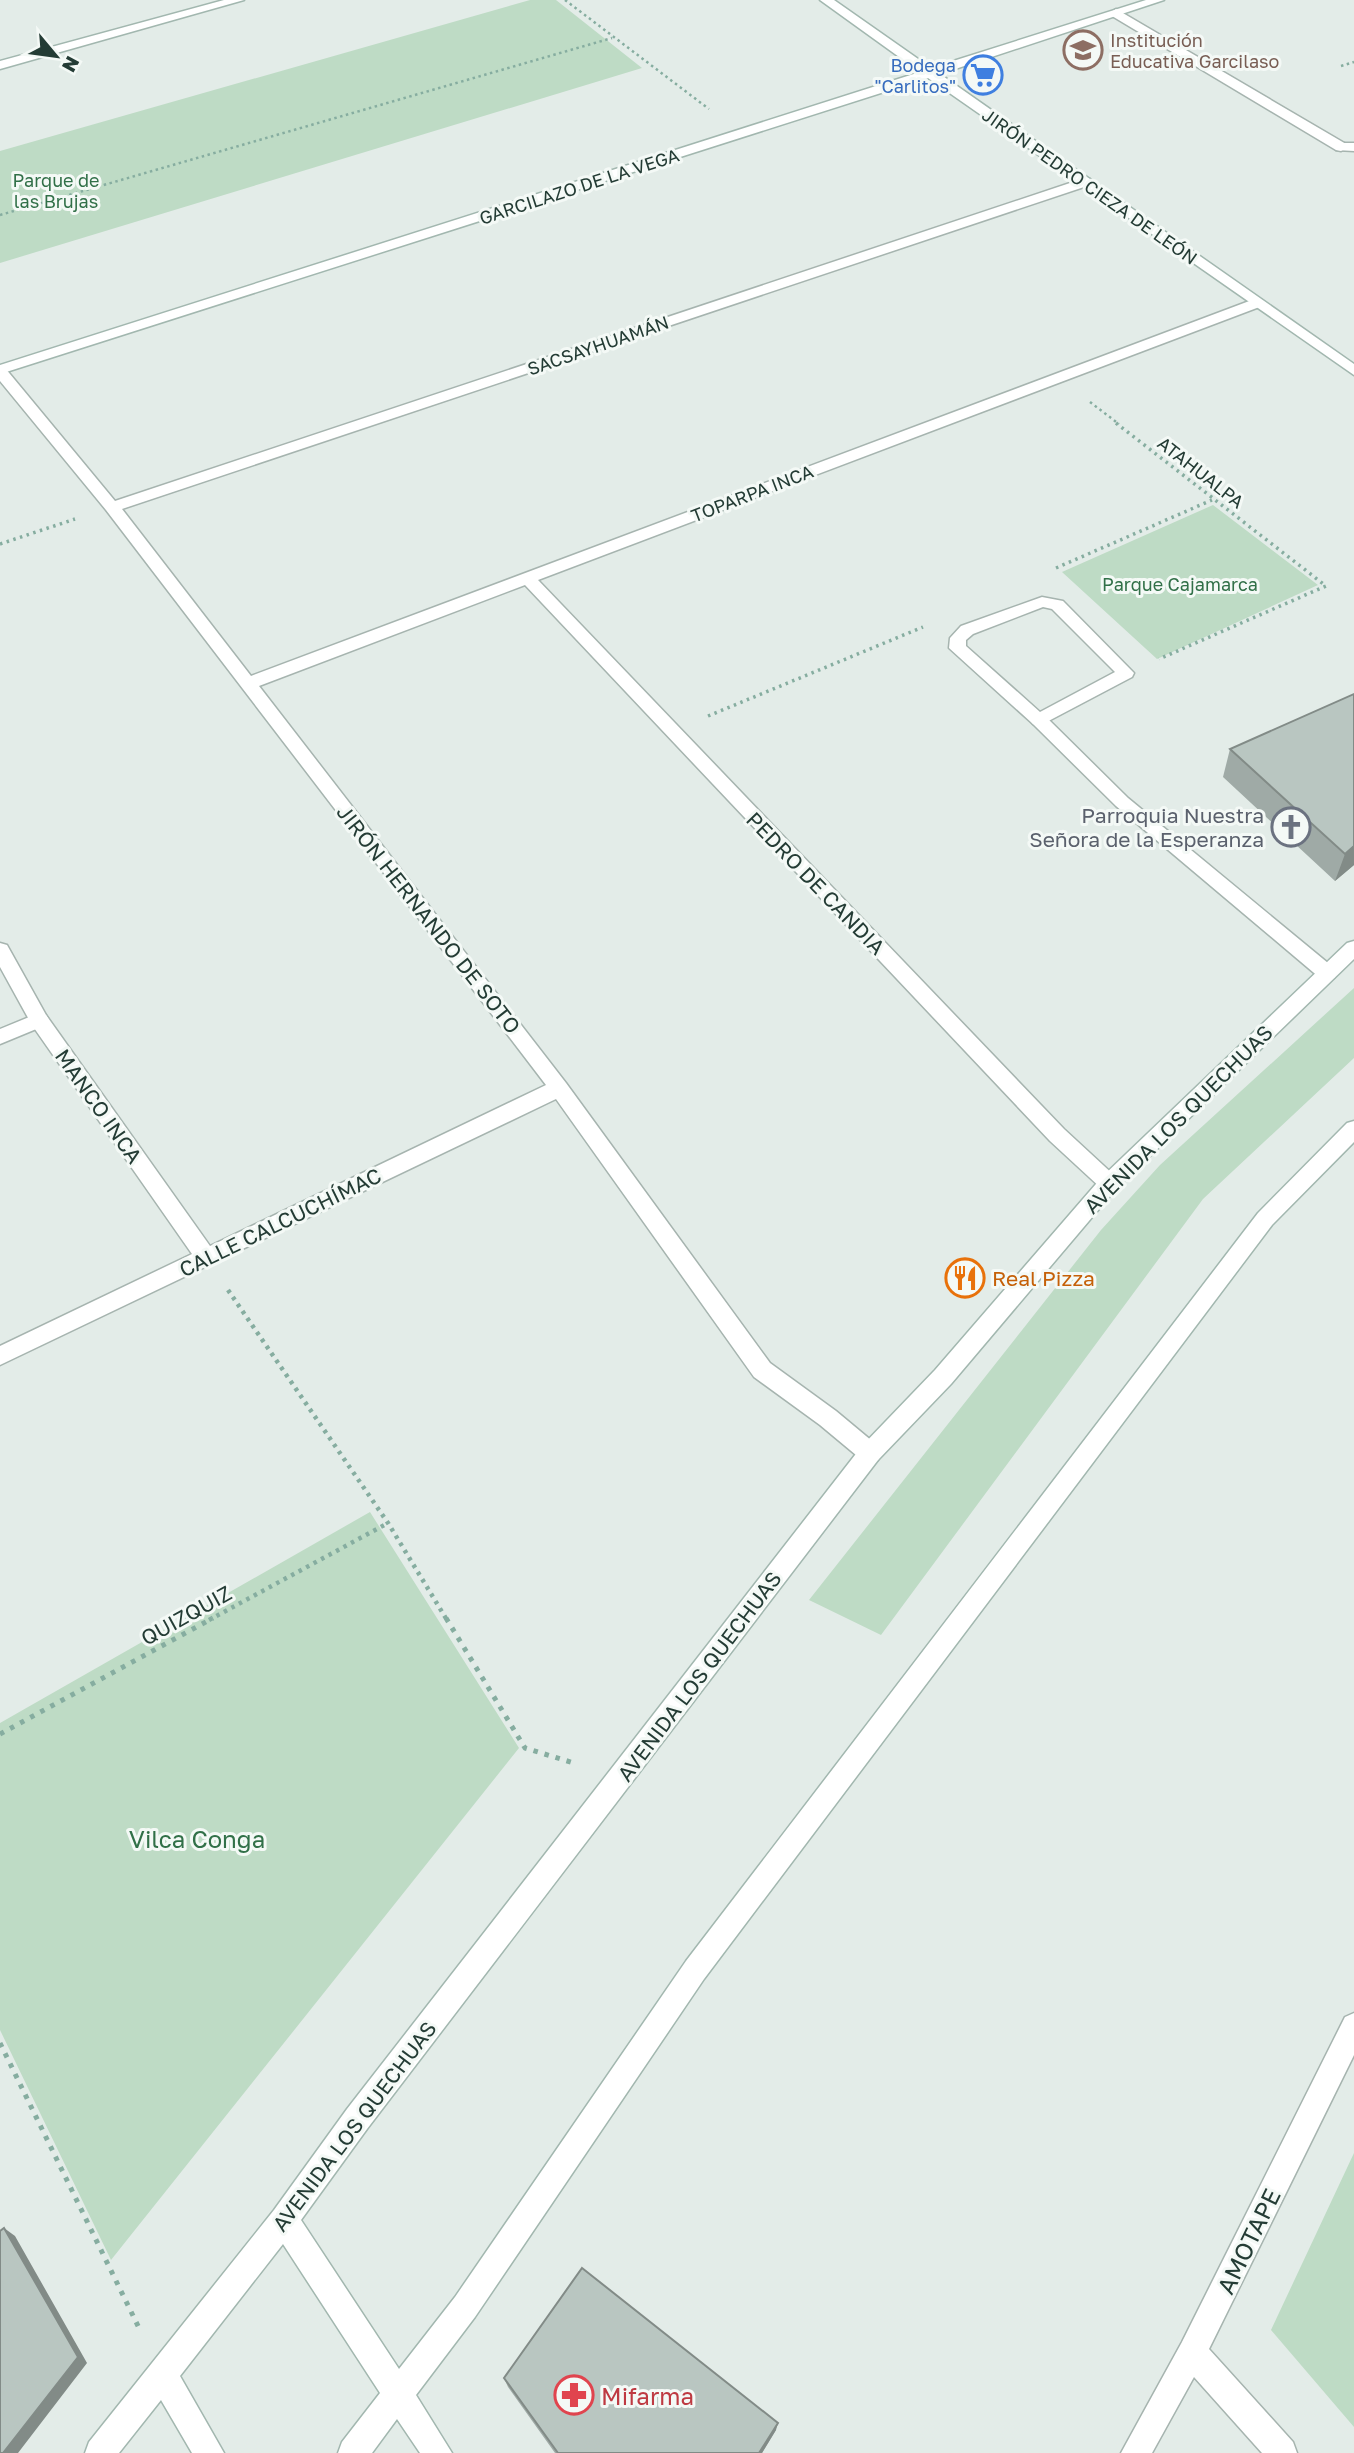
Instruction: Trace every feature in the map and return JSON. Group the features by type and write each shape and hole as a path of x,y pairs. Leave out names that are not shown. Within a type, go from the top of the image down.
{"street":[{"path":"0,65 237,0"},
{"name":"JIRÓN PEDRO CIEZA DE LEÓN","path":"826,0 1354,371"},
{"name":"GARCILAZO DE LA VEGA","path":"0,370 1158,0"},
{"path":"1116,13 1348,147"},
{"name":"SACSAYHUAMÁN","path":"112,507 1085,182"},
{"name":"TOPARPA INCA","path":"248,684 1257,303"},
{"name":"JIRÓN HERNANDO DE SOTO","path":"0,370 112,507 559,1088 762,1370 828,1418 870,1453"},
{"name":"PEDRO DE CANDIA","path":"527,578 1047,1125 1109,1183"},
{"path":"1039,720 1126,673 1057,605 1042,602 967,630 958,638 957,648 1039,720 1122,802 1327,973"},
{"name":"AVENIDA LOS QUECHUAS","path":"100,2453 284,2220 357,2119 870,1453 943,1377 1109,1183 1354,948"},
{"name":"MANCO INCA","path":"0,950 40,1020 206,1257"},
{"path":"0,1037 40,1020"},
{"name":"CALLE CALCUCHÍMAC","path":"0,1356 559,1088"},
{"path":"353,2453 465,2307 695,1970 1265,1219 1354,1129"},
{"name":"AMOTAPE","path":"1136,2453 1192,2352 1354,2026"},
{"path":"284,2220 437,2453"},
{"path":"1192,2352 1282,2453"},
{"path":"162,2374 209,2453"}],"path":[{"path":"565,0 743,134"},
{"path":"0,215 612,38"},
{"path":"1341,66 1354,62"},
{"name":"ATAHUALPA","path":"1060,377 1326,586 1126,673"},
{"path":"0,544 112,507"},
{"path":"206,1257 388,1523 525,1748 622,1778"},
{"name":"QUIZQUIZ","path":"0,1734 388,1523"},
{"path":"0,2043 162,2374"}],"green space":[{"name":"Parque de las Brujas","path":"530,0 556,0 642,68 0,263 0,151"},
{"name":"Parque Cajamarca","path":"1213,505 1318,585 1157,659 1062,572"},
{"path":"1354,988 1354,1058 1203,1199 881,1635 809,1600 1101,1230 1160,1165"},
{"name":"Vilca Conga","path":"370,1512 519,1748 111,2260 0,2030 0,1723"},
{"path":"1354,2153 1354,2427 1271,2330"}],"building":[{"path":"1354,694 1354,846 1345,854 1230,749"},
{"path":"4,2228 78,2357 3,2453 0,2453 0,2231"},
{"path":"582,2268 778,2423 759,2453 558,2453 504,2378"}],"place":[{"name":"Institución Educativa Garcilaso","path":"1083,50"},
{"name":"Bodega \"Carlitos\"","path":"983,75"},
{"name":"Parroquia Nuestra Señora de la Esperanza","path":"1291,827"},
{"name":"Real Pizza","path":"965,1278"},
{"name":"Mifarma","path":"574,2395"}]}
